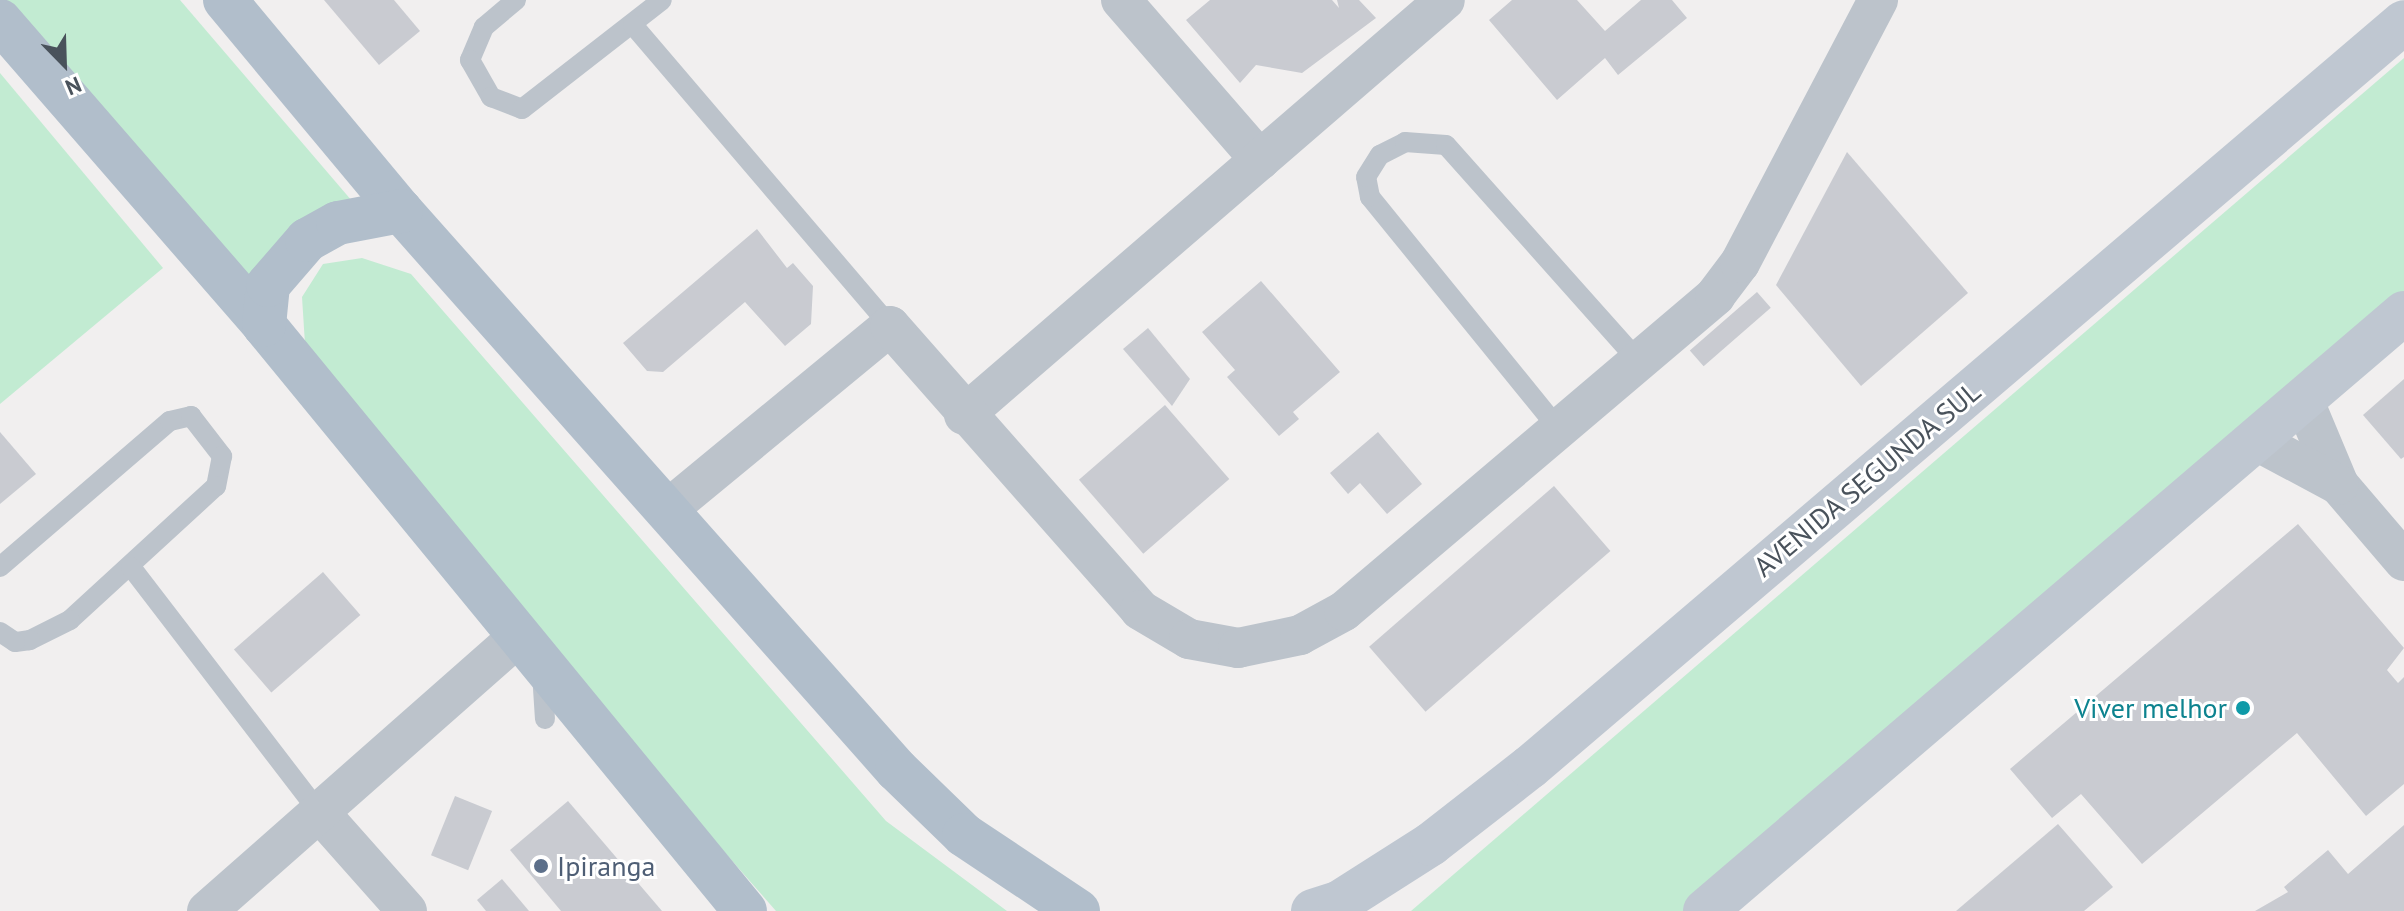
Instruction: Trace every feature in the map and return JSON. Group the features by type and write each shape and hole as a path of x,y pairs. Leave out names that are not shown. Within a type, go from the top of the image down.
{"main road":[{"path":"225,0 401,211 667,510 964,835 1078,911"},
{"path":"0,21 264,325 745,911"},
{"name":"AVENIDA SEGUNDA SUL","path":"1313,911 1340,902 1431,844 1530,767 2404,22"},
{"path":"264,325 268,285 307,240 338,223 401,211"},
{"path":"1705,911 2404,313"}],"street":[{"path":"1121,0 1260,160"},
{"path":"964,415 1445,0"},
{"path":"667,510 890,326 964,415 1140,610 1189,639 1238,648 1300,635 1344,611 1561,432 1641,364 1740,263 1878,0"},
{"path":"2303,399 2339,485 2404,561"},
{"path":"2255,440 2339,485"},
{"path":"207,911 320,813 530,651"},
{"path":"320,813 407,911"}],"lane":[{"path":"516,0 472,44 477,81 507,106 522,109 542,100 662,0"},
{"path":"633,25 890,326"},
{"path":"1561,432 1370,197 1366,177 1380,155 1405,142 1446,145 1641,364"},
{"path":"0,567 170,421 191,416 225,470 131,567 45,634 15,642 0,632"},
{"path":"131,567 320,813"},
{"path":"530,651 545,719"}],"green space":[{"path":"0,0 180,0 358,208 251,308"},
{"path":"2404,58 2404,299 1684,911 1411,911"},
{"path":"0,73 163,268 0,404"},
{"path":"362,258 411,274 886,821 1007,911 776,911 405,487 305,344 302,297 323,264"}],"building":[{"path":"324,0 394,0 420,31 379,65"},
{"path":"1210,0 1332,0 1339,8 1337,0 1359,0 1376,18 1302,73 1256,65 1240,83 1186,20"},
{"path":"1512,0 1577,0 1605,31 1641,0 1672,0 1687,18 1618,75 1605,58 1557,100 1489,20"},
{"path":"1847,152 1968,293 1861,386 1776,285"},
{"path":"757,229 787,268 793,263 813,286 811,324 785,346 745,302 663,372 647,371 623,343"},
{"path":"1261,281 1340,372 1293,412 1299,419 1279,436 1227,377 1235,370 1202,332"},
{"path":"1757,292 1771,308 1704,366 1690,350"},
{"path":"1148,328 1190,379 1172,406 1123,349"},
{"path":"2404,379 2404,457 2401,459 2363,415"},
{"path":"1165,405 1229,479 1143,554 1079,480"},
{"path":"0,432 36,474 0,504"},
{"path":"1378,432 1422,484 1387,514 1360,483 1348,494 1330,473"},
{"path":"1554,486 1610,551 1426,712 1369,647"},
{"name":"Viver melhor","path":"2298,524 2404,648 2387,670 2398,683 2404,677 2404,784 2366,816 2297,733 2142,864 2081,794 2052,818 2010,769"},
{"path":"323,572 360,615 271,692 234,649"},
{"path":"455,796 492,811 468,870 431,855"},
{"path":"568,801 662,911 561,911 510,850"},
{"path":"2058,824 2113,887 2084,911 1956,911"},
{"path":"2404,825 2404,911 2255,911 2288,892 2284,887 2328,850 2348,874"},
{"path":"502,879 529,911 486,911 477,900"}],"place":[{"name":"Viver melhor","path":"2243,708"},
{"name":"Ipiranga","path":"541,866"}]}
